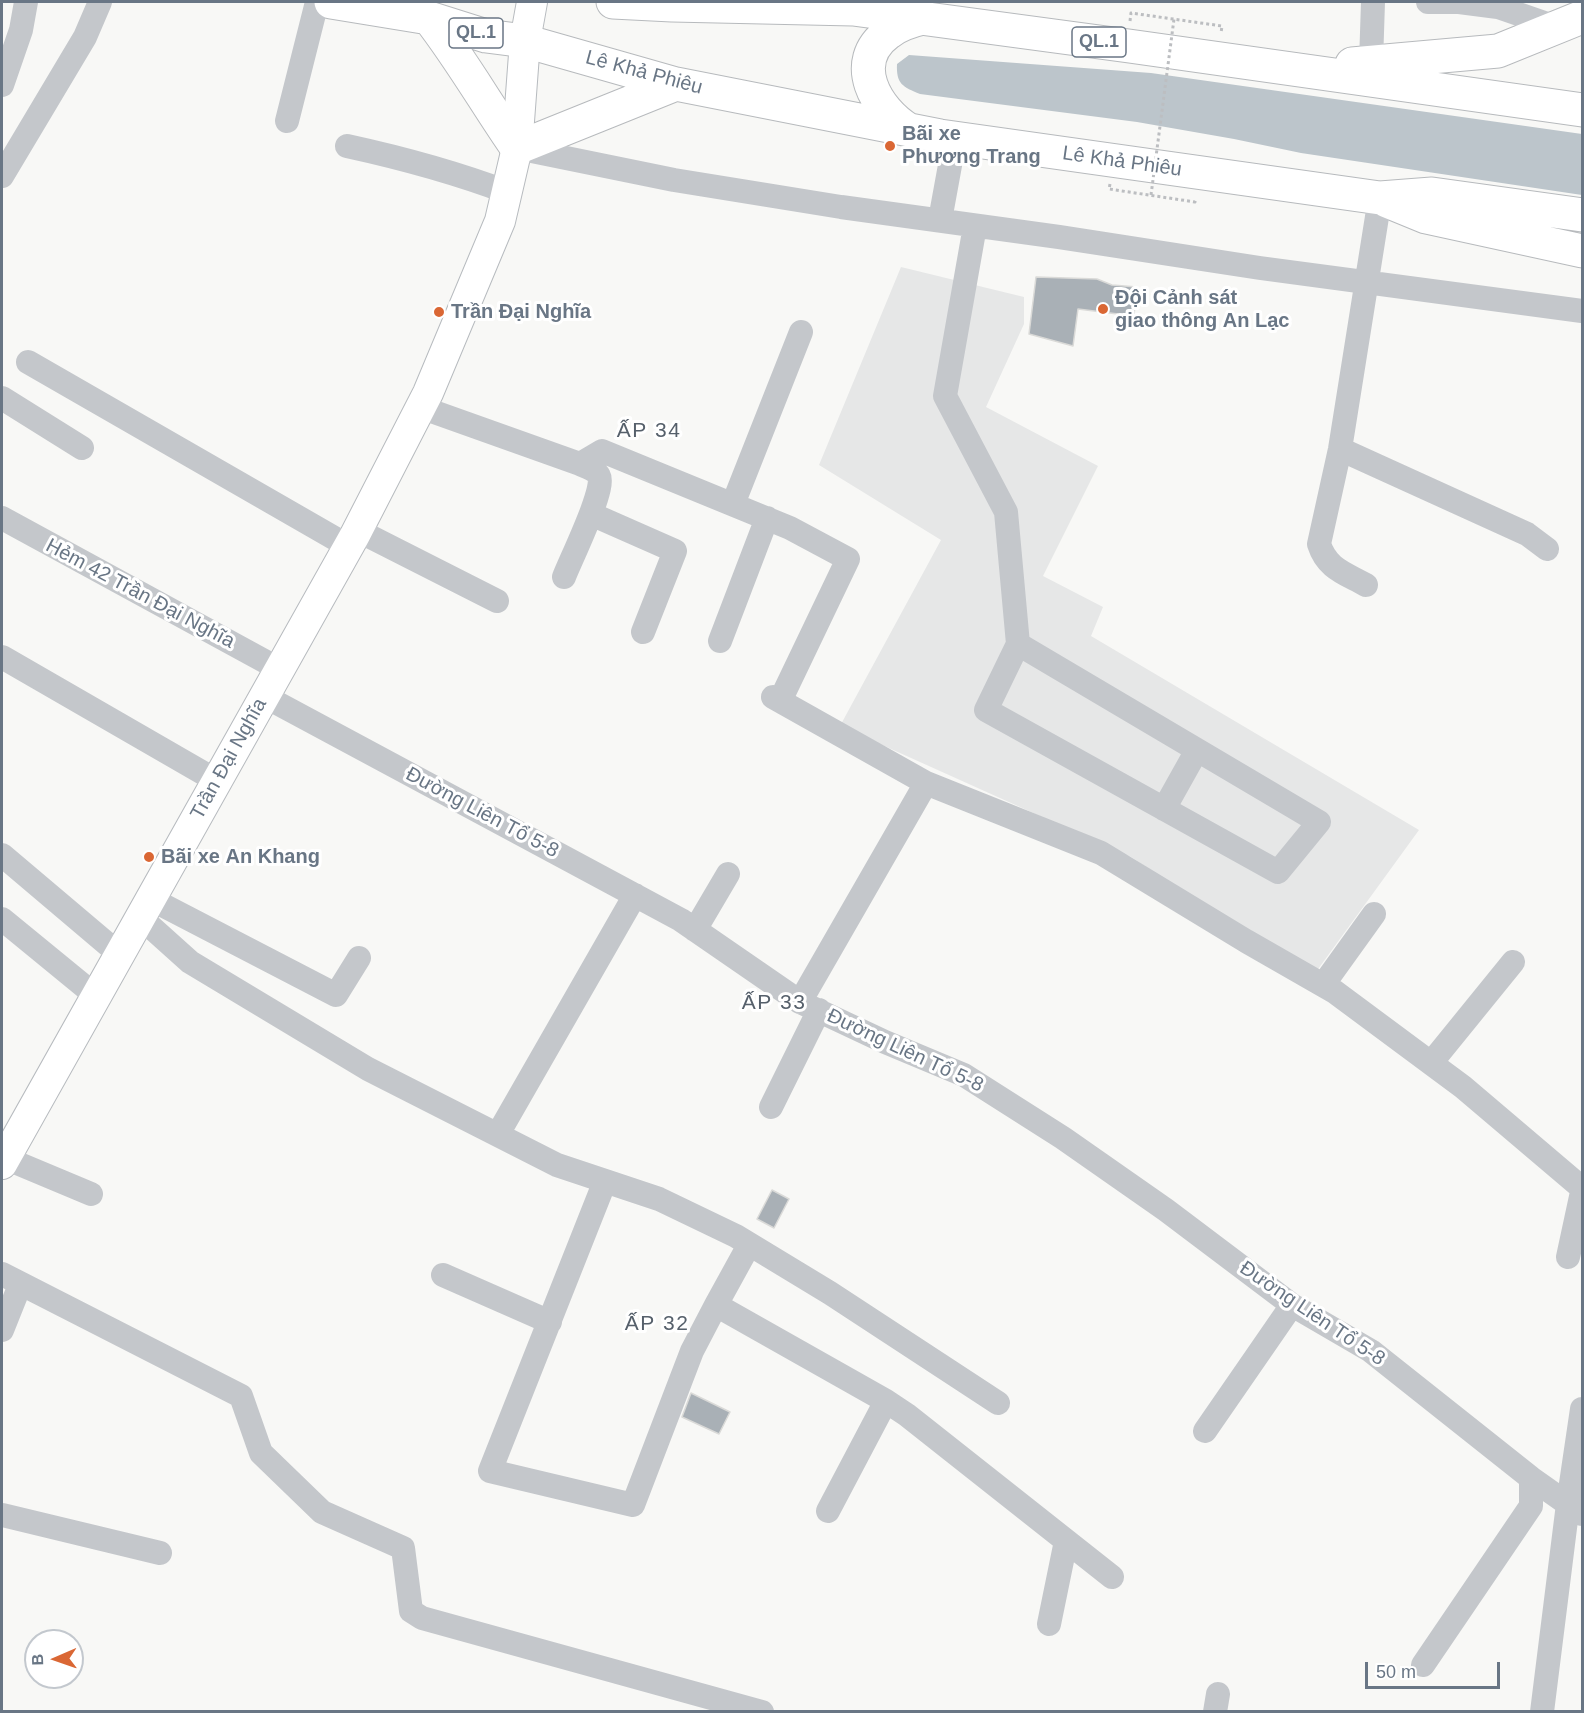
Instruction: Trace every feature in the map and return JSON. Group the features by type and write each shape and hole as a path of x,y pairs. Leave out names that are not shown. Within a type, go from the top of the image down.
{"highway":[{"name":"Lê Khả Phiêu","path":"331,2 486,18 525,41 676,84 955,138 1380,198 1432,194 1582,215"},
{"name":"QL.1","path":"613,2 840,8 1582,110"},
{"path":"426,10 517,148 676,84"},
{"path":"909,130 892,119 881,106 872,89 869,69 873,51 886,33 922,18"},
{"path":"1283,69 1498,51 1569,22"},
{"path":"1380,198 1426,217 1582,251"}],"main road":[{"name":"Trần Đại Nghĩa","path":"3,1161 353,538 420,407 500,222 517,148 525,41 532,2"}],"street":[{"path":"2,86 21,30 26,2"},
{"path":"2,176 85,37 100,2"},
{"path":"286,121 317,2"},
{"path":"1371,63 1373,2"},
{"path":"1429,2 1459,2 1498,7 1569,22"},
{"path":"939,220 955,138"},
{"path":"347,147 405,158 507,192"},
{"path":"517,148 674,180 841,207 1582,311"},
{"path":"1366,585 1330,564 1319,544 1340,449 1380,198"},
{"path":"975,226 945,396 1006,512 1018,644 986,710 1278,872 1319,822 1018,644"},
{"path":"733,504 801,332"},
{"path":"28,362 353,538 497,601"},
{"path":"2,398 82,448"},
{"path":"420,407 580,464 595,472 601,480 591,514 564,577"},
{"path":"1340,449 1527,534 1547,549"},
{"path":"580,464 602,451 790,528 848,559 776,699 926,783 1101,853 1323,985 1462,1087 1582,1190 1568,1257"},
{"path":"591,514 675,551 643,632"},
{"name":"Hẻm 42 Trần Đại Nghĩa","path":"2,518 279,669"},
{"path":"720,641 767,518"},
{"path":"2,657 217,781"},
{"name":"Đường Liên Tổ 5-8","path":"264,696 635,895 694,930 810,1006 885,1042 964,1075 1063,1138 1166,1210 1292,1305 1371,1351 1531,1478 1575,1509"},
{"path":"1164,809 1197,750"},
{"path":"771,1107 810,1006 926,783"},
{"path":"2,855 119,954"},
{"path":"694,930 728,874"},
{"path":"498,1134 635,895"},
{"path":"146,908 336,995 359,958"},
{"path":"146,908 190,962 368,1069 557,1165 659,1198 749,1245 830,1293 998,1403"},
{"path":"1323,985 1374,914"},
{"path":"2,920 96,996"},
{"path":"1431,1063 1513,962"},
{"path":"3,1161 91,1194"},
{"path":"605,1181 490,1471 633,1505 692,1351 749,1245"},
{"path":"443,1275 550,1322"},
{"path":"2,1330 11,1279 241,1396 261,1452 322,1512 403,1548 411,1611 422,1618 762,1712"},
{"path":"716,1305 886,1401 1112,1577"},
{"path":"1204,1431 1292,1305"},
{"path":"828,1511 886,1401"},
{"path":"1542,1712 1575,1509 1582,1409"},
{"path":"1423,1665 1531,1506 1531,1478"},
{"path":"2,1515 160,1553"},
{"path":"1049,1624 1066,1541"}],"path":[{"path":"1151,195 1174,19"}],"shaded area":[{"path":"909,55 1151,73 1582,134 1582,195 1301,153 1137,122 920,94 905,87 899,80 897,64"},
{"path":"901,267 1024,297 1024,324 986,407 1098,466 1043,576 1103,607 1091,636 1419,830 1313,976 1131,857 840,726 941,540 819,465"}],"building":[{"path":"1036,277 1097,279 1112,285 1137,287 1133,324 1117,321 1118,314 1078,309 1073,346 1029,334"},
{"path":"772,1190 789,1199 774,1228 757,1219"},
{"path":"691,1393 730,1412 719,1434 682,1417"}],"place":[{"name":"Bãi xe Phương Trang","path":"890,146"},
{"name":"Đội Cảnh sát giao thông An Lạc","path":"1103,309"},
{"name":"Trần Đại Nghĩa","path":"439,312"},
{"name":"Bãi xe An Khang","path":"149,857"}],"district":[{"name":"ẤP 34","path":"649,431"},
{"name":"ẤP 33","path":"774,1003"},
{"name":"ẤP 32","path":"657,1324"}]}
